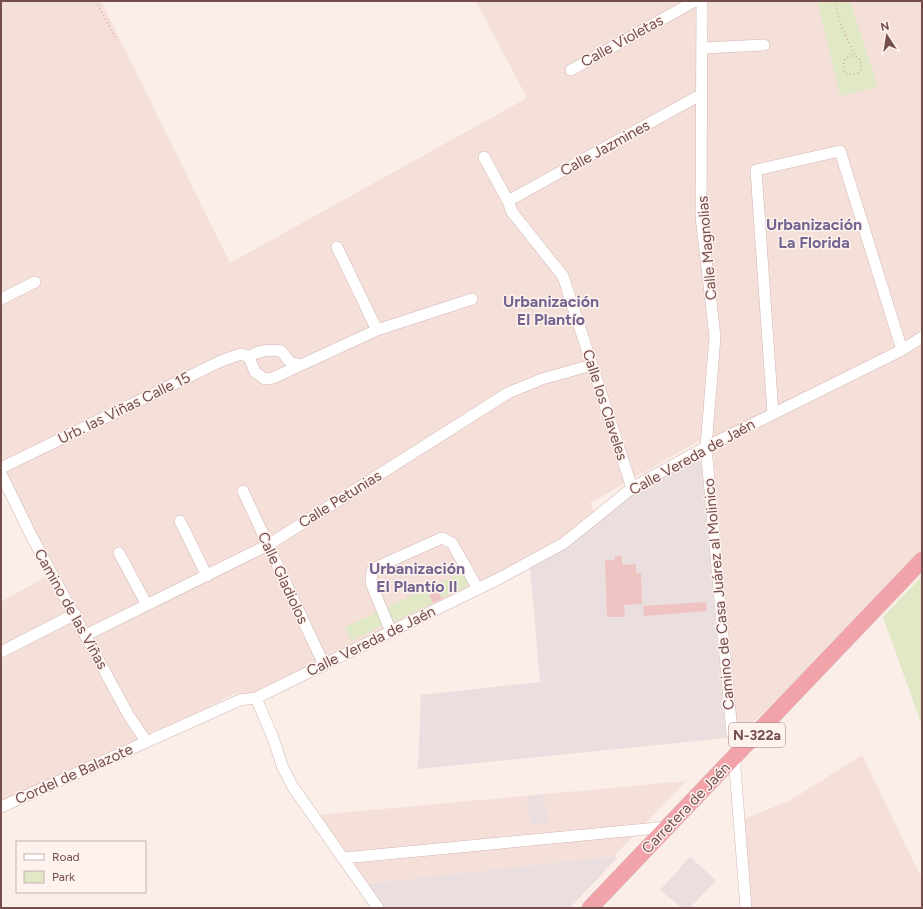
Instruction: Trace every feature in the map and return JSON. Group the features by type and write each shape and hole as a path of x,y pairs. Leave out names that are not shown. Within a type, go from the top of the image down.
{"highway":[{"name":"Carretera de Jaén","path":"590,908 668,827 737,749 781,709 922,560"}],"street":[{"name":"Calle Violetas","path":"571,70 695,1"},
{"name":"Calle Magnolias","path":"702,1 703,48 701,216 715,337 706,447"},
{"path":"703,48 764,45"},
{"name":"Calle Jazmines","path":"508,201 702,94"},
{"path":"773,414 756,170 840,151 902,350"},
{"name":"Calle los Claveles","path":"484,157 508,201 512,212 563,276 632,488"},
{"path":"337,246 377,330"},
{"path":"1,299 35,282"},
{"path":"249,356 255,372 265,379 273,378 377,330 472,299"},
{"name":"Calle Vereda de Jaén","path":"146,741 240,700 256,698 478,589 564,543 632,488 706,447 902,350 922,337"},
{"name":"Urb. las Viñas Calle 15","path":"1,468 221,361 241,354 249,356 255,352 272,349 281,351 291,363 301,365"},
{"name":"Calle Petunias","path":"86,635 268,545 508,393 542,379 592,365"},
{"name":"Camino de Casa Juárez al Molinico","path":"706,447 732,733 737,749 735,768 746,908"},
{"name":"Camino de las Viñas","path":"1,474 32,538 75,614 129,716 146,741"},
{"name":"Calle Gladiolos","path":"243,491 324,665"},
{"path":"180,521 207,576"},
{"path":"391,632 371,584 370,577 372,571 378,567 442,538 452,543 478,589"},
{"path":"119,553 146,605"},
{"path":"1,652 75,614"},
{"path":"256,698 273,738 283,768 293,787 378,908"},
{"name":"Cordel de Balazote","path":"1,807 146,741"},
{"path":"344,858 668,827"}],"path":[{"path":"96,1 116,40"},
{"path":"834,1 841,25 855,56 860,60 861,69 855,75 848,75 843,70 844,60 850,56 855,56"}],"shaded area":[{"path":"1,1 101,1 230,263 527,98 476,1 922,1 922,331 898,347 715,436 701,440 590,503 595,513 562,539 518,564 255,693 233,694 199,712 152,732 146,741 1,803 1,602 47,576 3,490 1,491"},
{"path":"922,344 922,549 778,700 741,733 737,730 713,452 724,444"},
{"path":"692,460 701,461 726,738 418,769 421,695 540,682 530,568 566,546 639,489"},
{"path":"862,755 922,879 922,908 752,908 741,820 789,801"},
{"path":"686,781 614,856 365,884 317,815"},
{"path":"544,794 548,822 531,825 526,797"},
{"path":"614,856 617,858 570,908 379,908 365,884"},
{"path":"690,857 716,880 690,908 682,908 660,890"}],"green space":[{"path":"817,1 850,1 878,87 840,96"},
{"path":"463,572 468,581 467,586 441,598 438,591 430,595 433,603 395,621 390,619 385,608"},
{"path":"922,576 922,722 921,723 883,617"},
{"path":"378,612 382,623 380,627 351,641 345,627"}],"building":[{"path":"614,556 622,556 622,565 636,564 636,573 641,573 642,604 624,605 625,617 607,617 605,560 615,560"},
{"path":"438,591 442,599 433,603 429,595"},
{"path":"706,602 707,611 644,616 643,606"}],"district":[{"name":"Urbanización La Florida","path":"814,233"},
{"name":"Urbanización El Plantío","path":"551,310"},
{"name":"Urbanización El Plantío II","path":"417,577"}]}
